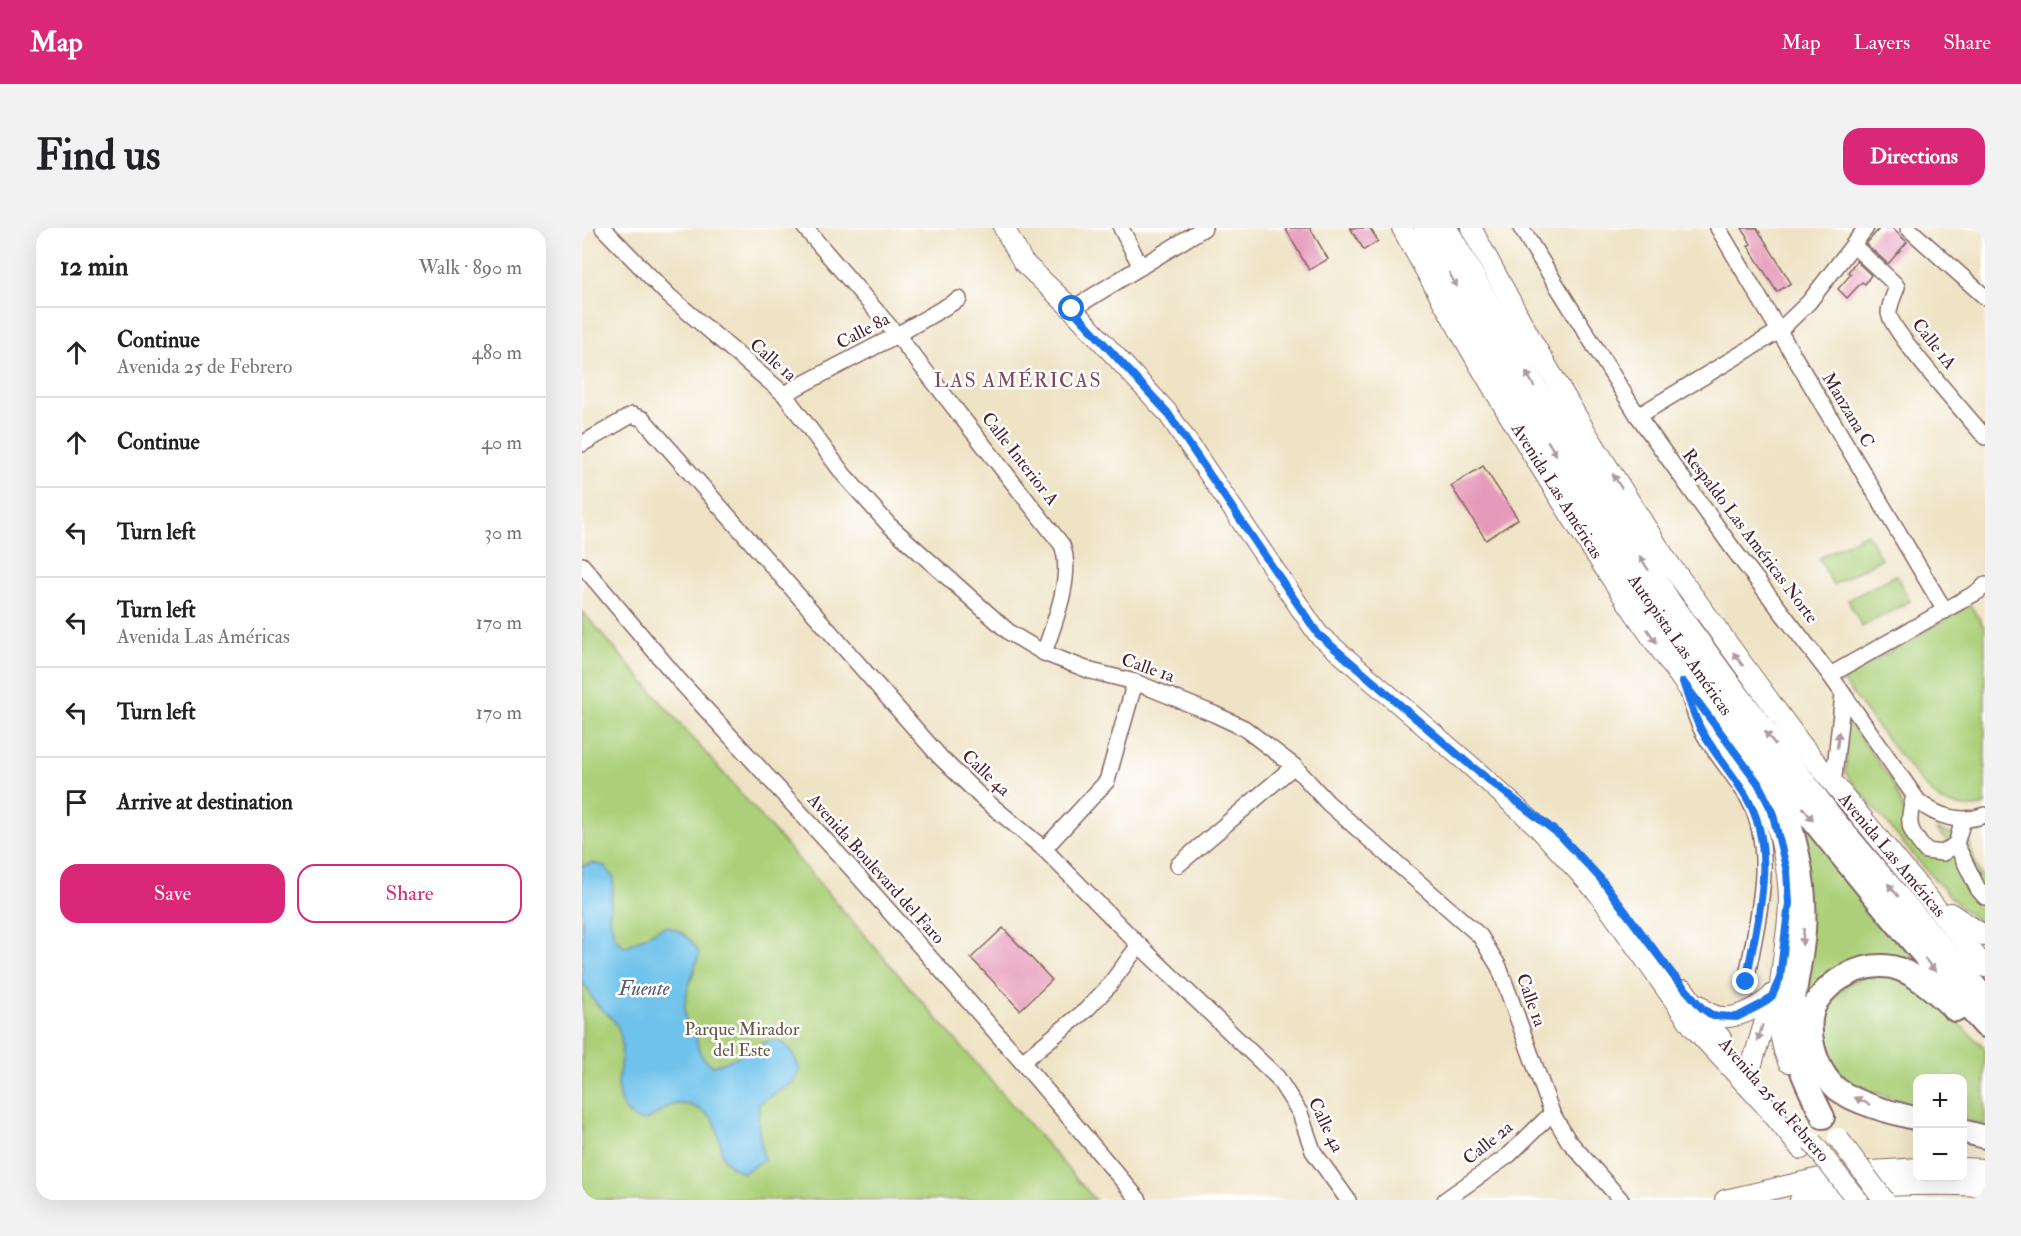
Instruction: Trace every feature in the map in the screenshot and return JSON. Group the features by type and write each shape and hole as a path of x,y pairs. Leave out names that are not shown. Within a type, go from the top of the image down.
{"highway":[{"name":"Autopista Las Américas","path":"1425,228 1481,332 1613,548 1705,683 1750,743 1935,971 1985,1026"},
{"name":"Autopista Las Américas","path":"1446,228 1532,382 1671,604 1836,823 1985,998"},
{"path":"1750,743 1772,778 1784,804 1800,864 1804,894 1804,931 1792,1026 1796,1051 1807,1084 1823,1117"},
{"path":"1913,1118 1873,1107 1838,1090 1826,1077 1817,1061 1812,1040 1811,1020 1817,1002 1841,976 1874,966 1892,967 1908,973 1946,1001 1985,1039"},
{"path":"1967,1132 1985,1137"}],"main road":[{"name":"Avenida 25 de Febrero","path":"1004,228 1023,262 1072,309 1167,412 1318,634 1536,825 1598,893 1693,1026 1748,1077"},
{"name":"Avenida Las Américas","path":"1402,228 1535,455 1617,586 1683,682 1758,783 1772,811 1787,871 1789,903 1780,978 1781,1031 1785,1053 1800,1089 1884,1200"},
{"name":"Avenida Las Américas","path":"1471,228 1550,371 1666,559 1833,786 1985,967"},
{"name":"Avenida 25 de Febrero","path":"1471,766 1560,835 1600,878 1748,1077 1857,1200"},
{"path":"1872,831 1952,915 1985,936"},
{"path":"1673,975 1702,1008 1713,1016 1737,1017 1772,996"},
{"path":"1748,1077 1772,996 1780,978"},
{"name":"Avenida 25 de Febrero","path":"1807,1146 1840,1200"},
{"path":"1725,1200 1842,1173 1913,1168"},
{"path":"1967,1168 1985,1169"},
{"path":"1800,1200 1857,1188 1943,1184 1985,1186"}],"street":[{"name":"Calle 1a","path":"603,228 669,296 784,394 844,476 889,525 1010,633 1044,653 1091,671 1135,682 1244,728 1294,766 1328,803 1480,936 1499,967 1552,1113 1568,1140 1617,1198"},
{"name":"Calle Interior A","path":"805,228 897,335 1062,545 1066,556 1059,609 1044,653"},
{"path":"1121,228 1141,267"},
{"path":"1072,309 1204,228"},
{"name":"Respaldo Las Américas Norte","path":"1521,228 1638,416 1733,549 1844,694 1914,796 1923,805 1951,818 1963,820"},
{"name":"Manzana C","path":"1718,228 1945,611"},
{"path":"1638,416 1779,331 1809,302 1854,246 1865,228"},
{"path":"1908,228 1985,297"},
{"name":"Calle 1A","path":"1854,246 1895,284 1897,287 1889,312 1892,321 1918,358 1985,437"},
{"name":"Calle 8a","path":"784,394 959,300"},
{"name":"Calle 4a","path":"582,444 632,415 644,419 940,757 980,796 1044,849 1139,945 1277,1077 1300,1113 1313,1151 1348,1200"},
{"name":"Avenida Boulevard del Faro","path":"582,565 678,679 851,868 1022,1062 1139,1200"},
{"path":"1830,675 1945,611 1985,585"},
{"path":"1044,849 1107,781 1135,682"},
{"path":"1683,682 1702,732 1748,799 1758,825 1763,854 1763,878 1746,982"},
{"path":"1833,786 1844,694"},
{"path":"1178,865 1294,766"},
{"path":"1914,796 1910,814 1912,835 1926,851 1943,853 1956,844 1963,820 1985,814"},
{"path":"1956,844 1978,889 1985,897"},
{"path":"1022,1062 1086,1010 1108,987 1139,945"},
{"name":"Calle 2a","path":"1445,1200 1509,1155 1552,1113"}],"green space":[{"path":"1867,533 1881,559 1833,585 1819,558"},
{"path":"1896,575 1910,601 1862,627 1848,600"},
{"path":"1970,605 1985,628 1985,805 1968,808 1942,802 1923,784 1842,679"},
{"name":"Parque Mirador del Este","path":"582,611 1095,1200 582,1200"},
{"path":"1846,718 1891,780 1920,841 1938,850 1953,847 1936,829 1969,840 1976,866 1985,883 1985,927 1959,906 1846,774"},
{"path":"1800,817 1943,985 1901,960 1805,1002"},
{"path":"1893,973 1932,999 1985,1048 1985,1126 1967,1120 1967,1074 1913,1074 1913,1105 1842,1082 1823,1050 1821,1029 1823,1019 1832,1000 1839,992 1856,980"}],"water":[{"name":"Fuente","path":"592,863 605,866 614,878 609,917 615,937 625,947 665,926 685,935 699,953 686,995 685,1012 686,1021 695,1034 702,1057 713,1066 727,1062 764,1043 774,1041 784,1044 793,1053 800,1072 791,1084 759,1103 758,1125 764,1160 743,1173 725,1160 715,1122 700,1110 688,1105 672,1105 647,1120 641,1120 634,1118 621,1103 618,1085 622,1046 619,1030 613,1020 594,1001 582,982 582,866"}],"building":[{"path":"1285,228 1310,228 1328,259 1309,270"},
{"path":"1350,228 1370,228 1378,241 1364,250"},
{"path":"1742,228 1757,228 1791,283 1777,292 1748,246 1751,244"},
{"path":"1880,228 1892,228 1907,242 1888,264 1866,244"},
{"path":"1856,261 1871,275 1865,284 1862,282 1847,298 1838,289 1851,274 1848,272"},
{"path":"1483,466 1518,519 1486,540 1451,486"},
{"path":"1003,928 1052,980 1020,1010 971,958"}],"district":[{"name":"LAS AMÉRICAS","path":"1018,380"}],"route":[{"path":"1072,309 1167,412 1318,634 1471,766 1560,835 1600,878 1673,975 1702,1008 1713,1016 1737,1017 1772,996 1780,978 1789,903 1787,871 1772,811 1758,783 1683,682 1702,732 1748,799 1758,825 1763,854 1763,878 1746,982"}]}
